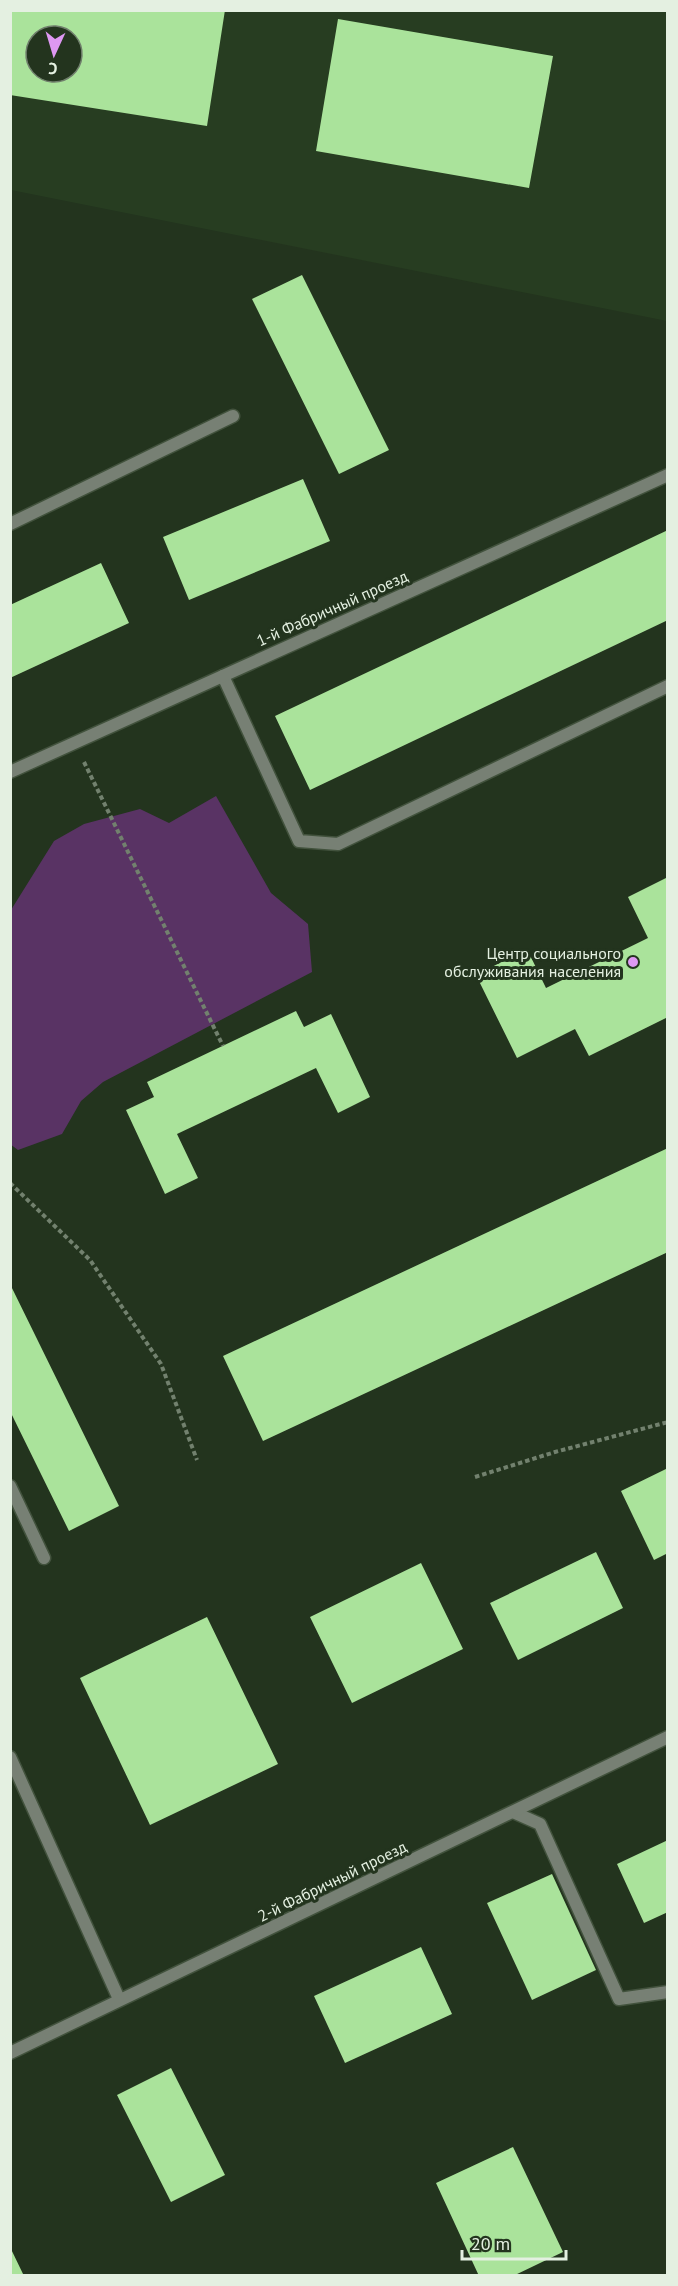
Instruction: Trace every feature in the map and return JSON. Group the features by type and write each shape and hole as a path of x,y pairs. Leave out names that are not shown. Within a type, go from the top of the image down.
{"street":[{"path":"10,524 233,416"},
{"name":"1-й Фабричный проезд","path":"10,772 668,475"},
{"path":"223,676 298,841 338,844 668,686"},
{"path":"10,1486 44,1558"},
{"name":"2-й Фабричный проезд","path":"10,2053 118,1999 668,1737"},
{"path":"10,1757 118,1999"},
{"path":"513,1812 540,1824 619,1999 668,1992"}],"path":[{"path":"74,743 223,1046"},
{"path":"10,1183 90,1260 161,1364 197,1460"},
{"path":"475,1478 555,1452 668,1422"}],"shaded area":[{"path":"10,11 667,11 667,321 11,190"},
{"path":"216,796 271,893 308,924 312,972 103,1082 81,1101 62,1134 18,1150 10,1144 11,910 54,841 84,824 140,809 169,823"}],"building":[{"path":"10,10 225,10 207,126 10,95"},
{"path":"338,19 553,56 529,188 316,151"},
{"path":"302,275 389,450 339,474 252,299"},
{"path":"303,479 330,541 189,600 163,537"},
{"path":"668,530 668,620 310,790 275,716"},
{"path":"101,563 129,623 10,678 10,605"},
{"name":"Центр социального обслуживания населения","path":"668,877 668,1017 589,1056 575,1029 517,1058 476,975 527,949 546,988 648,938 628,897"},
{"path":"296,1011 304,1027 331,1014 370,1097 338,1113 316,1068 177,1134 198,1178 165,1194 126,1110 154,1097 147,1082"},
{"path":"668,1148 668,1252 263,1441 223,1356"},
{"path":"10,1284 119,1506 69,1531 10,1411"},
{"path":"668,1468 668,1553 654,1560 621,1491"},
{"path":"596,1552 623,1608 518,1660 490,1603"},
{"path":"421,1563 463,1649 352,1703 310,1617"},
{"path":"207,1617 278,1764 150,1825 80,1678"},
{"path":"668,1840 668,1912 644,1923 617,1864"},
{"path":"552,1874 596,1970 532,2000 487,1903"},
{"path":"421,1947 452,2014 345,2063 314,1996"},
{"path":"171,2068 225,2175 171,2202 117,2095"},
{"path":"513,2147 563,2252 513,2276 479,2276 436,2183"},
{"path":"10,2247 24,2276 10,2276"}],"place":[{"name":"Центр социального обслуживания населения","path":"633,962"}]}
